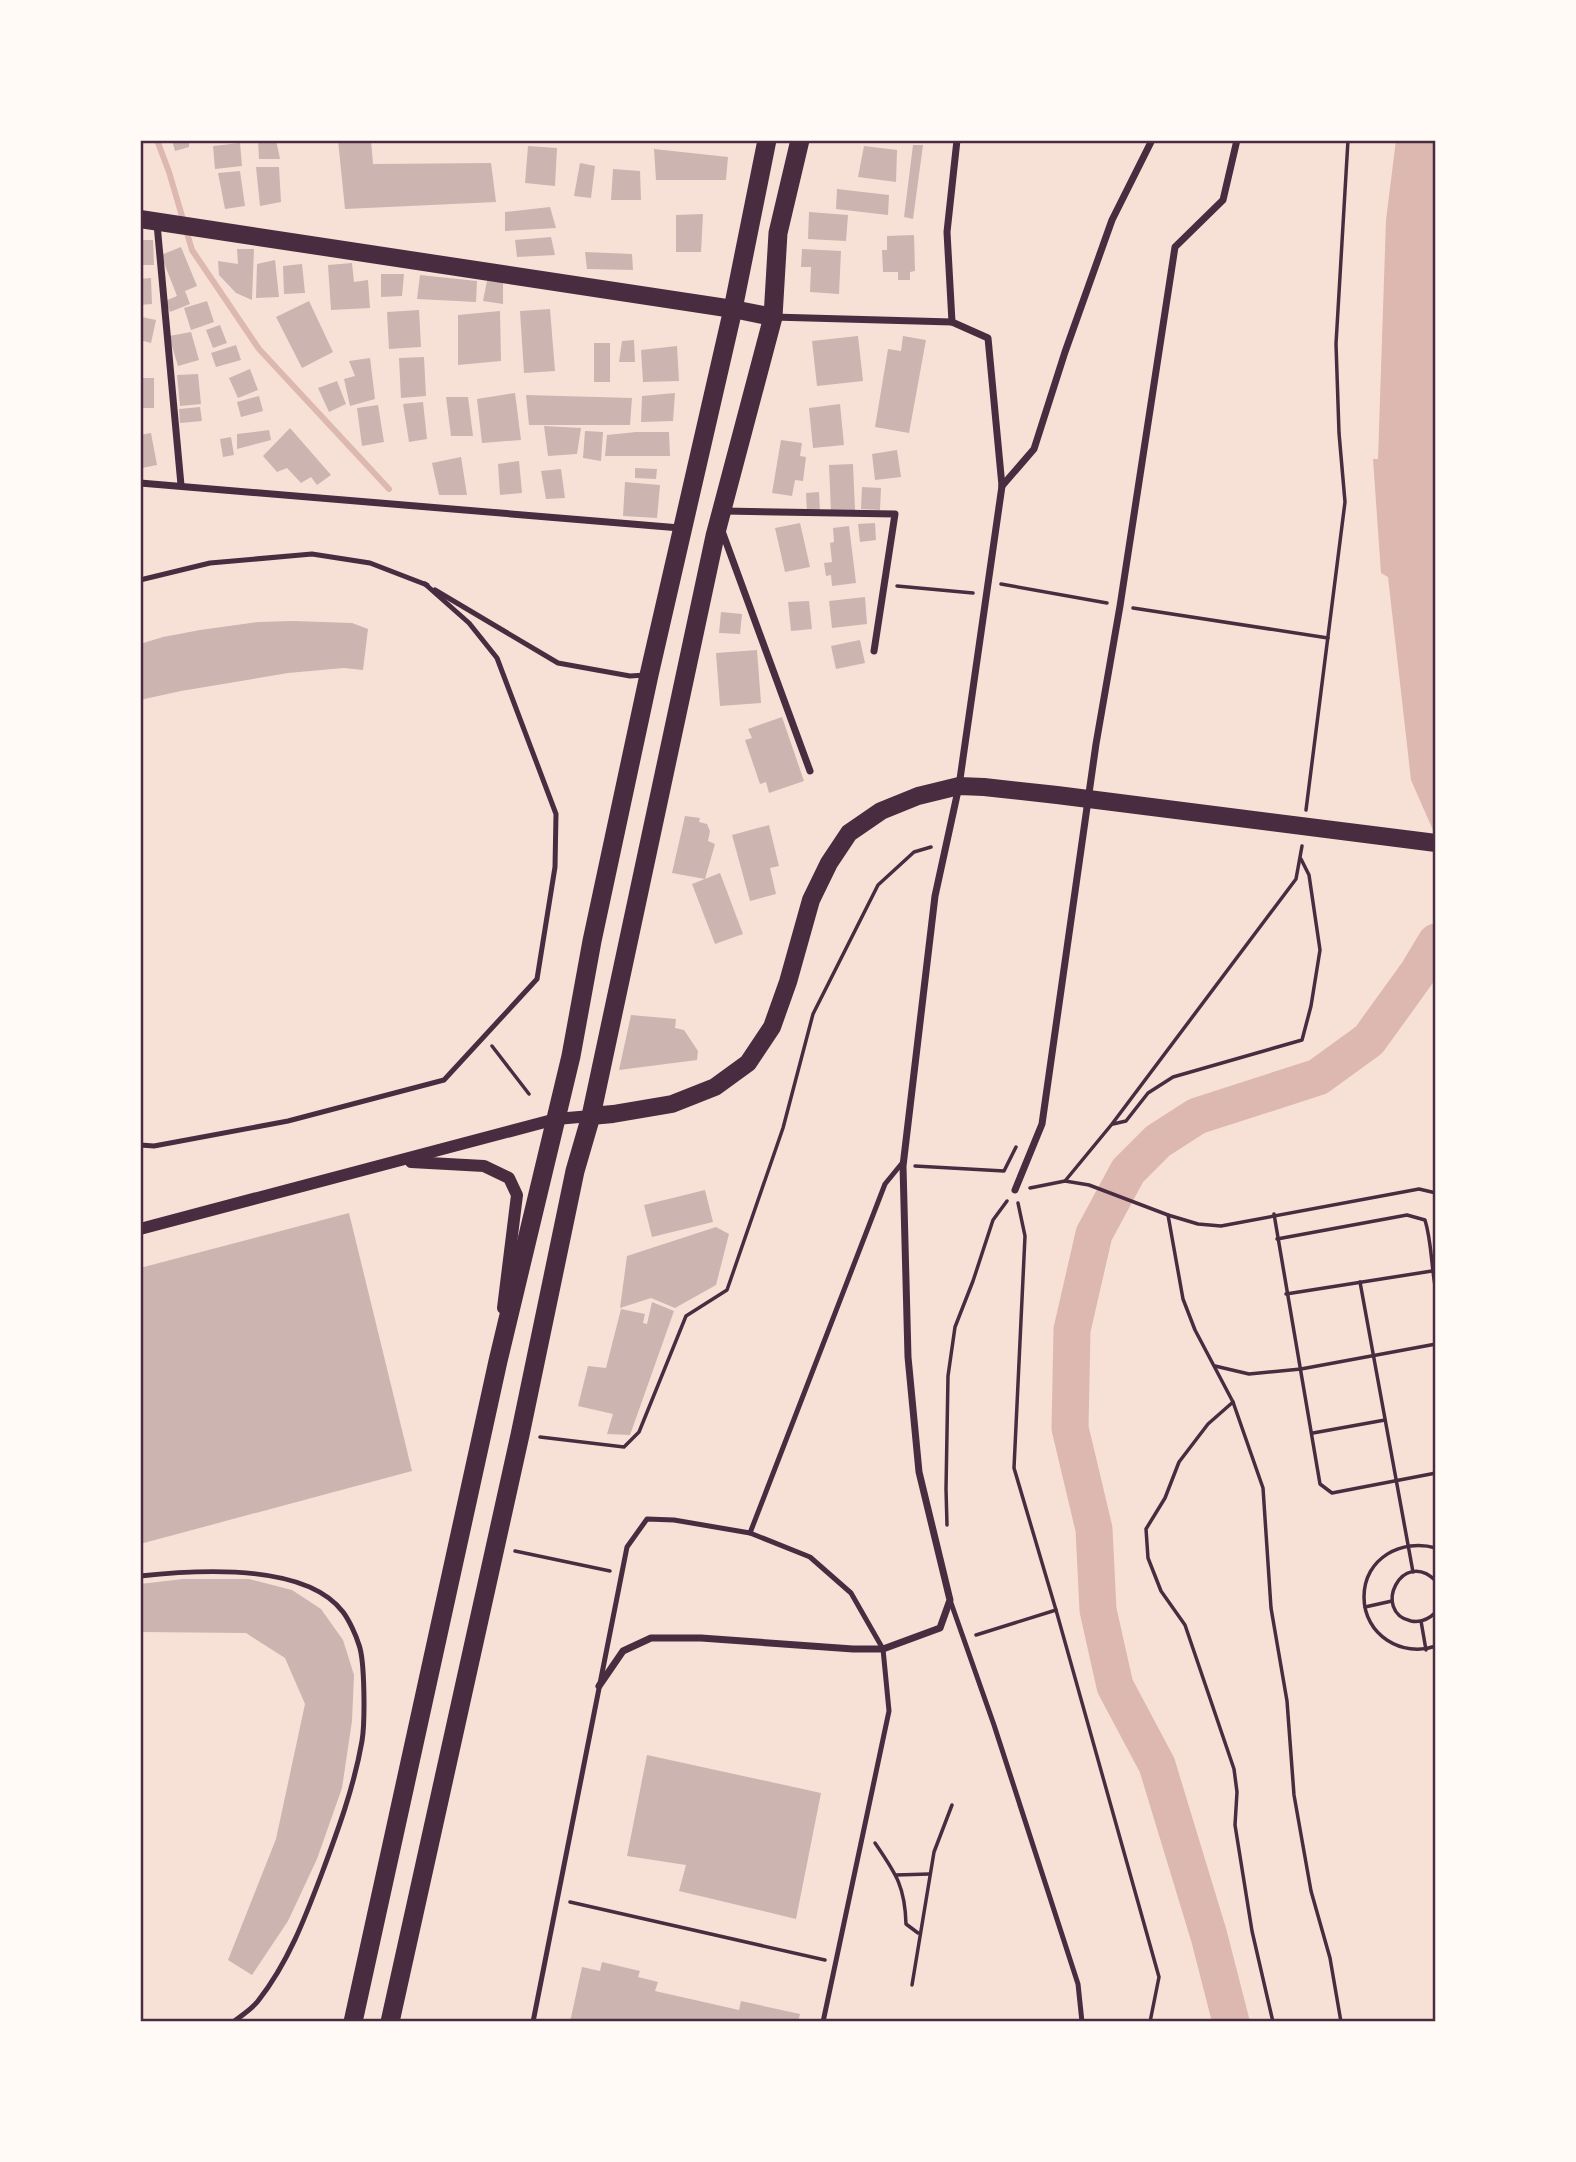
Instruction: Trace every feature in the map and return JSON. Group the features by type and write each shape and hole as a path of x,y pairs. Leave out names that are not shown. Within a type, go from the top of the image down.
{"highway":[{"path":"352,2022 498,1361 571,1056 592,942 649,675 733,309 766,140"},
{"path":"390,2022 520,1435 575,1171 591,1116 709,561 773,317 778,233 800,140"}],"main road":[{"path":"148,220 773,317"},
{"path":"591,1116 672,1104 715,1087 748,1063 772,1027 811,900 829,863 849,833 881,811 918,796 959,786 984,787 1436,843"}],"street":[{"path":"952,322 947,232 957,140"},
{"path":"1002,486 1034,449 1112,220 1152,140"},
{"path":"1015,1190 1042,1124 1096,744 1175,247 1223,200 1237,140"},
{"path":"148,220 181,485"},
{"path":"599,1686 623,1651 651,1638 701,1638 853,1649 883,1648 940,1628 950,1600 919,1472 908,1357 903,1164 935,895 959,786 1002,486 988,338 952,322 773,317"},
{"path":"729,479 720,526 810,771"},
{"path":"140,483 682,528"},
{"path":"723,511 895,514 874,651"},
{"path":"140,1228 556,1119 591,1116"},
{"path":"395,1162 484,1166 509,1178 517,1195 498,1361"}],"lane":[{"path":"140,580 210,563 312,554 370,563 425,584 558,663 630,676 649,675"},
{"path":"140,1145 154,1146 288,1121 444,1080 537,979 555,867 556,814 497,658 469,623 425,584"},
{"path":"750,1533 885,1184 903,1164"},
{"path":"533,2022 627,1546 647,1519 674,1520 750,1533 810,1556 851,1593 883,1648 889,1711 823,2022"},
{"path":"140,1576 182,1571 238,1572 278,1577 319,1592 343,1611 360,1647 364,1699 363,1739 347,1806 296,1942 257,2003 233,2022"},
{"path":"950,1600 1079,1984 1082,2022"}],"path":[{"path":"1305,816 1345,502 1336,344 1348,140"},
{"path":"988,582 1113,604"},
{"path":"884,585 986,595"},
{"path":"1131,608 1328,638"},
{"path":"520,1435 624,1447 639,1432 687,1316 727,1290 783,1128 813,1014 878,885 914,852 947,842"},
{"path":"1065,1181 1112,1124 1296,879 1302,844"},
{"path":"1112,1124 1126,1121 1148,1093 1173,1077 1302,1040 1311,1006 1320,950 1309,875 1300,858"},
{"path":"484,1036 529,1094"},
{"path":"903,1164 1004,1171 1020,1138"},
{"path":"948,1527 948,1376 955,1327 993,1220 1015,1190 1065,1181 1089,1185 1168,1215 1198,1224 1221,1226 1419,1189 1436,1193"},
{"path":"1015,1190 1025,1236 1014,1468 1159,1977 1150,2022"},
{"path":"1274,1214 1321,1484 1332,1493 1436,1473"},
{"path":"1168,1215 1183,1299 1195,1330 1233,1402 1263,1488 1271,1608 1287,1701 1294,1795 1311,1891 1330,1958 1341,2022"},
{"path":"1277,1239 1407,1215 1424,1220 1431,1240 1436,1291"},
{"path":"1286,1294 1432,1271"},
{"path":"1360,1282 1412,1572"},
{"path":"1215,1366 1249,1374 1301,1369 1436,1344"},
{"path":"1233,1402 1208,1424 1179,1462 1166,1498 1146,1529 1148,1558 1161,1591 1185,1625 1234,1769 1237,1792 1236,1825 1252,1931 1273,2022"},
{"path":"1313,1433 1385,1420"},
{"path":"1436,1548 1424,1544 1408,1545 1390,1551 1376,1563 1367,1579 1364,1597 1367,1615 1376,1631 1390,1643 1407,1650 1426,1650 1436,1646"},
{"path":"509,1549 622,1573"},
{"path":"1436,1581 1427,1574 1412,1572 1399,1579 1392,1593 1392,1601 1399,1615 1406,1619 1421,1621 1436,1612"},
{"path":"1366,1607 1392,1601"},
{"path":"964,1639 1056,1610"},
{"path":"1421,1621 1426,1650"},
{"path":"912,1985 929,1874 934,1852 952,1805"},
{"path":"863,1827 897,1875 905,1900 906,1924 919,1934"},
{"path":"897,1875 929,1874"},
{"path":"556,1899 834,1962"}],"shaded area":[{"path":"1396,140 1436,140 1436,837 1411,780 1388,577 1381,573 1373,459 1378,459 1386,220"}],"building":[{"path":"172,140 189,140 189,147 175,151"},
{"path":"258,140 276,140 280,159 259,159"},
{"path":"338,140 371,140 373,164 491,163 496,202 345,209"},
{"path":"240,143 242,166 215,169 213,146"},
{"path":"913,145 923,145 913,219 904,217"},
{"path":"528,146 557,148 555,186 525,183"},
{"path":"864,146 897,150 896,182 858,177"},
{"path":"654,149 728,157 726,180 656,180"},
{"path":"580,163 595,166 591,198 574,196"},
{"path":"256,167 279,167 281,202 260,206"},
{"path":"613,169 640,171 641,200 611,200"},
{"path":"240,171 245,206 225,209 218,173"},
{"path":"837,189 889,195 888,215 836,209"},
{"path":"550,207 556,228 505,231 505,212"},
{"path":"809,212 848,215 846,241 808,239"},
{"path":"703,214 701,252 676,252 676,215"},
{"path":"914,235 915,271 910,272 910,280 898,280 898,272 883,272 882,250 887,250 887,236"},
{"path":"551,237 555,255 517,257 515,240"},
{"path":"140,240 153,240 154,265 140,265"},
{"path":"181,247 197,286 185,291 190,304 170,312 165,301 177,296 161,255"},
{"path":"237,249 254,249 252,300 236,293 219,275 218,261 238,264"},
{"path":"802,249 841,251 839,294 810,292 811,267 801,267"},
{"path":"585,252 632,254 633,270 587,269"},
{"path":"275,260 279,297 256,298 257,264"},
{"path":"352,263 354,282 368,280 370,308 331,310 328,265"},
{"path":"302,264 305,293 284,294 283,266"},
{"path":"381,274 404,274 402,296 381,297"},
{"path":"420,275 477,281 476,302 417,299"},
{"path":"151,278 152,304 140,305 140,279"},
{"path":"487,281 503,282 503,304 483,301"},
{"path":"207,301 214,322 191,330 184,308"},
{"path":"309,301 333,352 302,368 276,317"},
{"path":"550,309 555,371 524,373 520,311"},
{"path":"419,310 421,347 389,349 387,312"},
{"path":"500,311 501,361 458,365 458,315"},
{"path":"142,317 156,320 151,343 140,340"},
{"path":"220,325 227,343 213,348 206,330"},
{"path":"191,332 199,360 178,366 169,336"},
{"path":"858,336 863,381 817,386 812,341"},
{"path":"903,336 926,340 909,433 875,427 888,349 901,351"},
{"path":"634,340 635,362 619,362 622,341"},
{"path":"594,343 610,343 610,382 594,382"},
{"path":"236,345 241,360 216,367 211,353"},
{"path":"677,346 679,381 643,382 641,350"},
{"path":"424,357 426,396 401,398 399,358"},
{"path":"370,358 375,399 350,406 344,379 355,376 349,361"},
{"path":"250,369 258,390 238,398 229,378"},
{"path":"198,374 201,404 180,406 177,375"},
{"path":"140,378 154,378 154,408 140,408"},
{"path":"337,381 346,404 329,412 318,388"},
{"path":"515,393 521,440 482,443 477,399"},
{"path":"675,393 673,421 641,422 642,396"},
{"path":"526,395 632,398 630,425 529,425"},
{"path":"259,396 263,411 241,417 237,402"},
{"path":"446,397 468,397 473,436 451,436"},
{"path":"423,402 427,439 409,442 403,404"},
{"path":"840,404 844,445 813,448 809,408"},
{"path":"378,405 384,442 362,446 357,408"},
{"path":"200,407 202,421 180,423 179,409"},
{"path":"544,426 581,428 577,454 548,456"},
{"path":"290,428 331,475 317,485 311,477 301,483 287,468 277,472 263,456"},
{"path":"269,430 271,440 237,449 237,434"},
{"path":"585,431 603,432 601,461 583,458"},
{"path":"669,432 670,456 605,456 607,435"},
{"path":"151,433 157,465 142,468 143,472 140,473 140,435"},
{"path":"231,437 234,455 223,457 220,439"},
{"path":"781,440 802,443 800,456 806,457 803,481 795,480 792,496 772,493"},
{"path":"897,450 901,477 875,480 872,454"},
{"path":"461,457 467,495 439,495 432,463"},
{"path":"519,461 522,493 500,495 498,464"},
{"path":"853,464 855,510 831,512 829,465"},
{"path":"635,468 657,469 656,479 635,478"},
{"path":"561,469 565,498 546,499 541,471"},
{"path":"625,482 660,485 657,518 623,516"},
{"path":"862,487 881,488 880,510 861,509"},
{"path":"819,492 820,512 807,513 806,493"},
{"path":"800,523 810,567 785,572 775,528"},
{"path":"875,523 876,540 860,542 858,524"},
{"path":"849,526 856,583 832,586 831,575 826,576 824,563 832,562 830,543 834,542 833,528"},
{"path":"865,597 867,624 832,628 829,601"},
{"path":"809,601 812,629 791,631 788,602"},
{"path":"721,612 742,614 740,634 719,633"},
{"path":"258,622 352,623 368,629 363,670 344,668 288,673 140,700 140,644 200,630"},
{"path":"860,640 865,663 836,669 831,646"},
{"path":"757,650 761,703 720,706 716,653"},
{"path":"782,717 804,781 769,793 766,782 760,784 745,740 752,738 748,729"},
{"path":"685,816 700,818 699,822 707,824 710,831 708,841 715,844 705,879 672,873"},
{"path":"769,825 779,866 770,868 776,894 750,901 732,835"},
{"path":"720,873 743,934 715,944 692,884"},
{"path":"631,1015 676,1019 675,1028 684,1030 698,1051 697,1060 619,1070"},
{"path":"705,1190 713,1222 652,1237 644,1205"},
{"path":"349,1213 412,1471 140,1544 140,1268"},
{"path":"716,1227 729,1234 716,1285 675,1308 651,1298 620,1308 627,1256"},
{"path":"652,1302 674,1311 630,1435 607,1434 613,1414 578,1406 588,1366 606,1368 621,1309 645,1314 643,1323 647,1324"},
{"path":"183,1579 249,1579 292,1590 321,1609 343,1640 354,1675 352,1721 342,1788 317,1859 288,1921 252,1975 228,1960 276,1839 305,1704 285,1658 246,1633 140,1632 140,1584"},
{"path":"647,1755 821,1793 796,1919 679,1891 686,1865 627,1856"},
{"path":"602,1962 640,1971 638,1977 658,1982 655,1991 739,2010 741,2001 800,2014 798,2022 570,2022 582,1967 600,1971"}],"waterway":[{"path":"157,140 192,250 259,349 389,489"},
{"path":"1231,2022 1209,1936 1157,1765 1115,1686 1098,1610 1094,1529 1070,1428 1072,1330 1094,1234 1128,1171 1158,1141 1197,1116 1318,1077 1369,1040 1436,942"}]}
